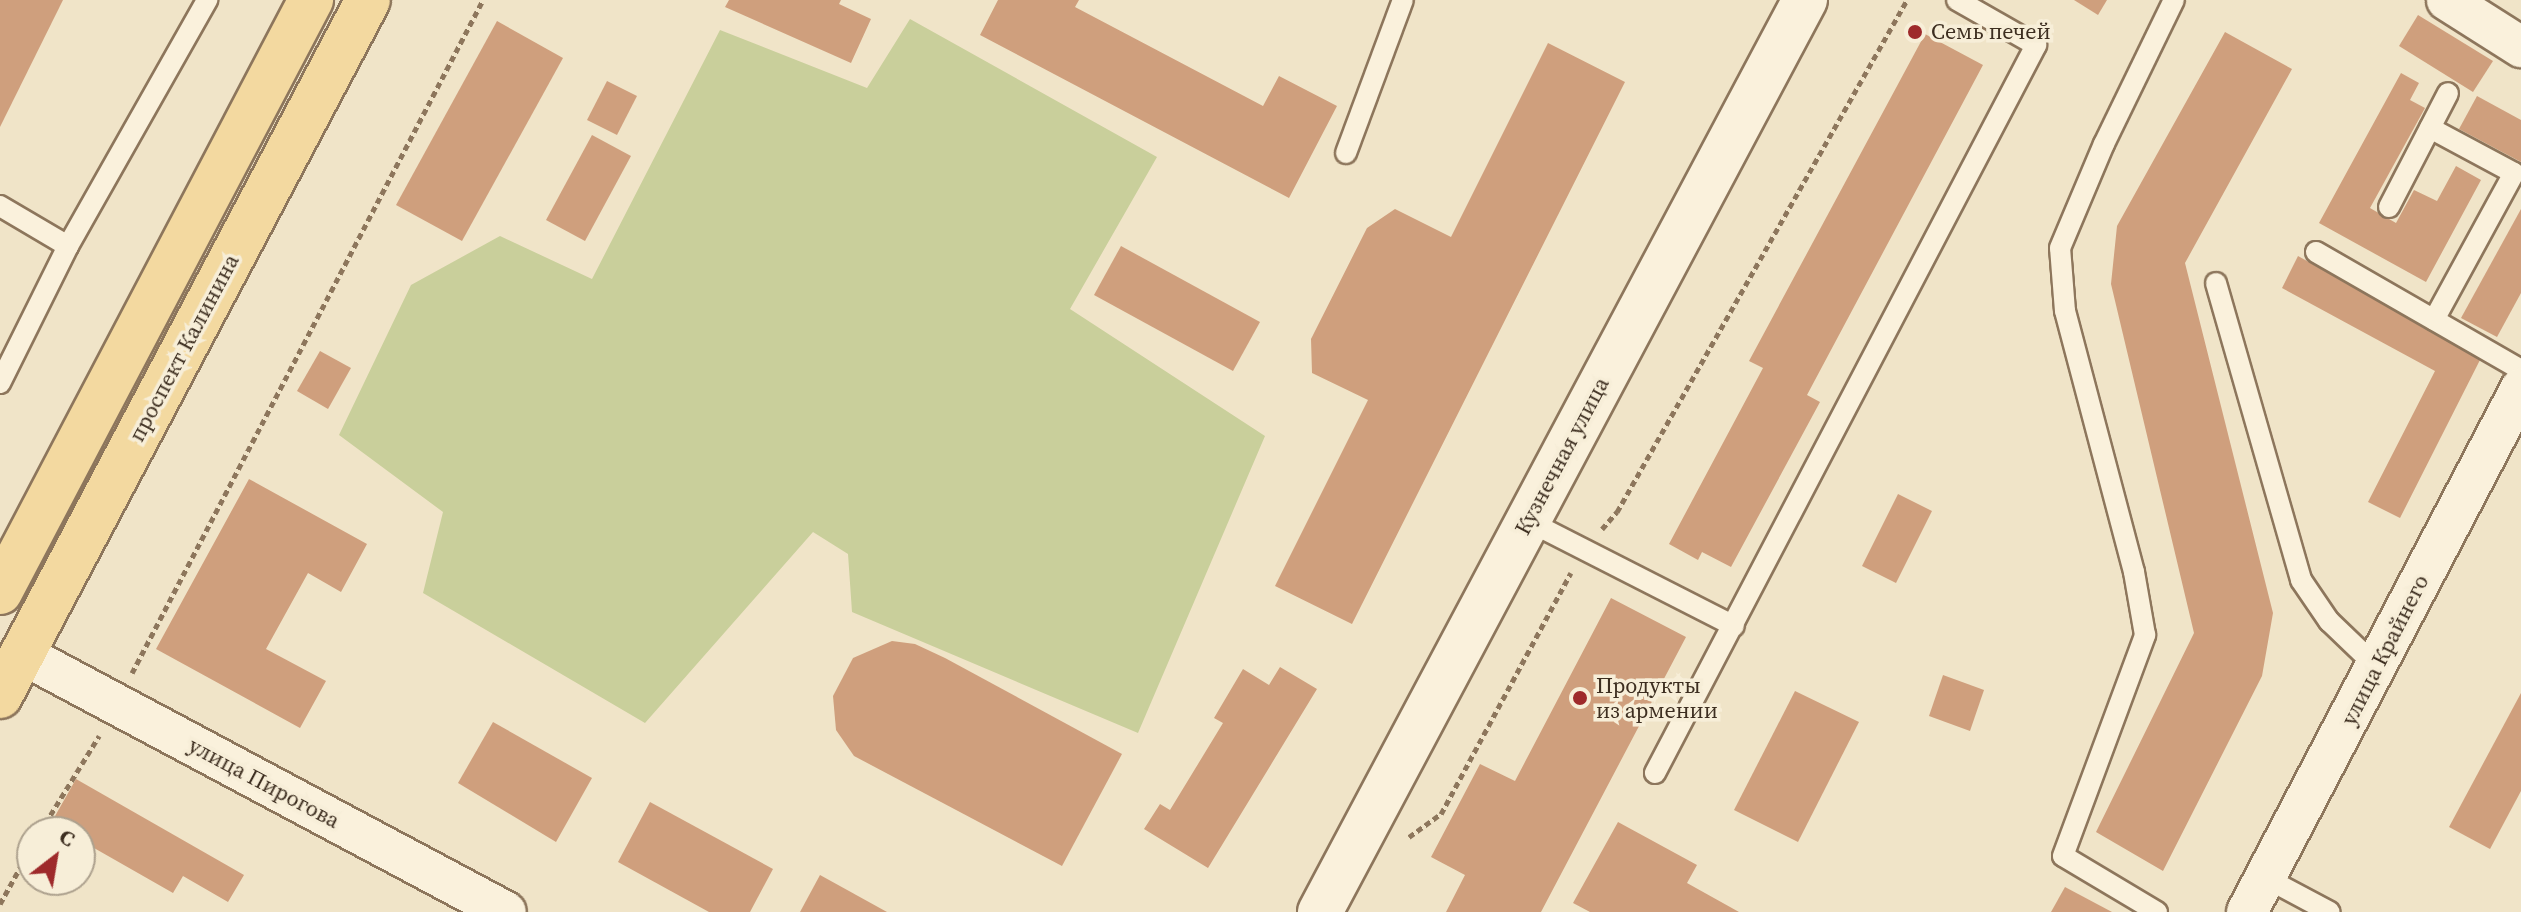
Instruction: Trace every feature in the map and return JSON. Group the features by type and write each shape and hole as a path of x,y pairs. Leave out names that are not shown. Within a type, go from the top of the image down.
{"main road":[{"path":"0,592 311,0"},
{"name":"проспект Калинина","path":"0,696 368,0"}],"street":[{"name":"Кузнечная улица","path":"1320,912 1805,0"},
{"path":"2447,0 2521,47"},
{"name":"улица Крайнего","path":"2256,895 2521,388"},
{"name":"улица Пирогова","path":"22,654 506,912"}],"lane":[{"path":"0,383 68,246 207,0"},
{"path":"1346,153 1403,0"},
{"path":"1655,773 2036,45 1957,0"},
{"path":"2157,912 2063,856 2145,635 2134,572 2065,311 2060,248 2174,0"},
{"path":"2389,207 2448,93"},
{"path":"2430,128 2514,173 2434,320"},
{"path":"0,206 68,246"},
{"path":"2316,252 2521,370"},
{"path":"2216,283 2301,580 2329,621 2376,666"},
{"path":"1528,521 1734,626"},
{"path":"2256,895 2330,912"}],"path":[{"path":"125,687 483,0"},
{"path":"1404,846 1411,833 1441,814 1584,549 1617,512 1907,0"},
{"path":"50,816 99,735"},
{"path":"0,904 16,875"}],"green space":[{"path":"910,19 1157,157 1070,309 1265,436 1138,733 852,612 848,554 813,532 645,723 423,593 443,512 339,435 411,285 500,236 592,279 720,30 867,88"}],"building":[{"path":"0,0 63,0 0,127"},
{"path":"729,0 841,0 839,4 871,19 851,63 725,7"},
{"path":"998,0 1079,0 1075,7 1263,106 1279,76 1337,106 1289,198 980,35"},
{"path":"2074,0 2107,0 2098,15"},
{"path":"2418,15 2493,61 2473,92 2399,46"},
{"path":"497,21 563,58 462,241 396,205"},
{"path":"2225,32 2292,69 2185,263 2273,613 2262,676 2163,871 2096,832 2194,633 2111,284 2117,226"},
{"path":"1925,34 1983,65 1807,395 1820,402 1731,567 1702,552 1698,560 1669,544 1763,368 1749,361"},
{"path":"1548,43 1625,82 1352,624 1275,586 1368,400 1312,373 1311,339 1367,228 1395,209 1451,237"},
{"path":"2401,73 2419,83 2410,100 2425,108 2370,208 2396,223 2414,190 2437,201 2456,166 2481,180 2426,282 2319,223"},
{"path":"607,81 637,96 617,135 587,120"},
{"path":"2477,96 2521,120 2521,162 2459,129"},
{"path":"592,135 631,156 585,241 546,220"},
{"path":"2521,209 2521,293 2497,337 2461,318"},
{"path":"1121,246 1260,322 1233,371 1094,295"},
{"path":"2298,256 2481,358 2400,518 2368,502 2435,371 2282,288"},
{"path":"320,351 351,368 328,409 297,391"},
{"path":"249,479 367,544 341,592 308,573 266,649 326,681 300,728 156,649"},
{"path":"1898,494 1932,511 1896,583 1862,566"},
{"path":"1611,598 1686,637 1541,912 1446,912 1465,875 1431,857 1480,764 1515,781"},
{"path":"892,641 915,644 945,658 1122,754 1062,866 854,756 836,730 833,696 853,658"},
{"path":"1280,667 1317,689 1208,868 1144,829 1160,804 1170,810 1223,723 1214,718 1243,669 1269,685"},
{"path":"1943,675 1984,690 1970,731 1929,716"},
{"path":"1795,691 1859,722 1798,842 1734,810"},
{"path":"2521,693 2521,791 2490,849 2449,827"},
{"path":"493,722 592,778 556,842 458,783"},
{"path":"76,779 244,875 228,902 183,876 173,893 96,849 96,816 55,816"},
{"path":"650,802 773,869 750,912 709,912 618,862"},
{"path":"1618,822 1697,865 1687,883 1739,912 1590,912 1573,903"},
{"path":"820,875 887,912 800,912"},
{"path":"2065,887 2112,912 2051,912"}],"place":[{"name":"Семь печей","path":"1915,32"},
{"name":"Продукты из армении","path":"1580,698"}]}
